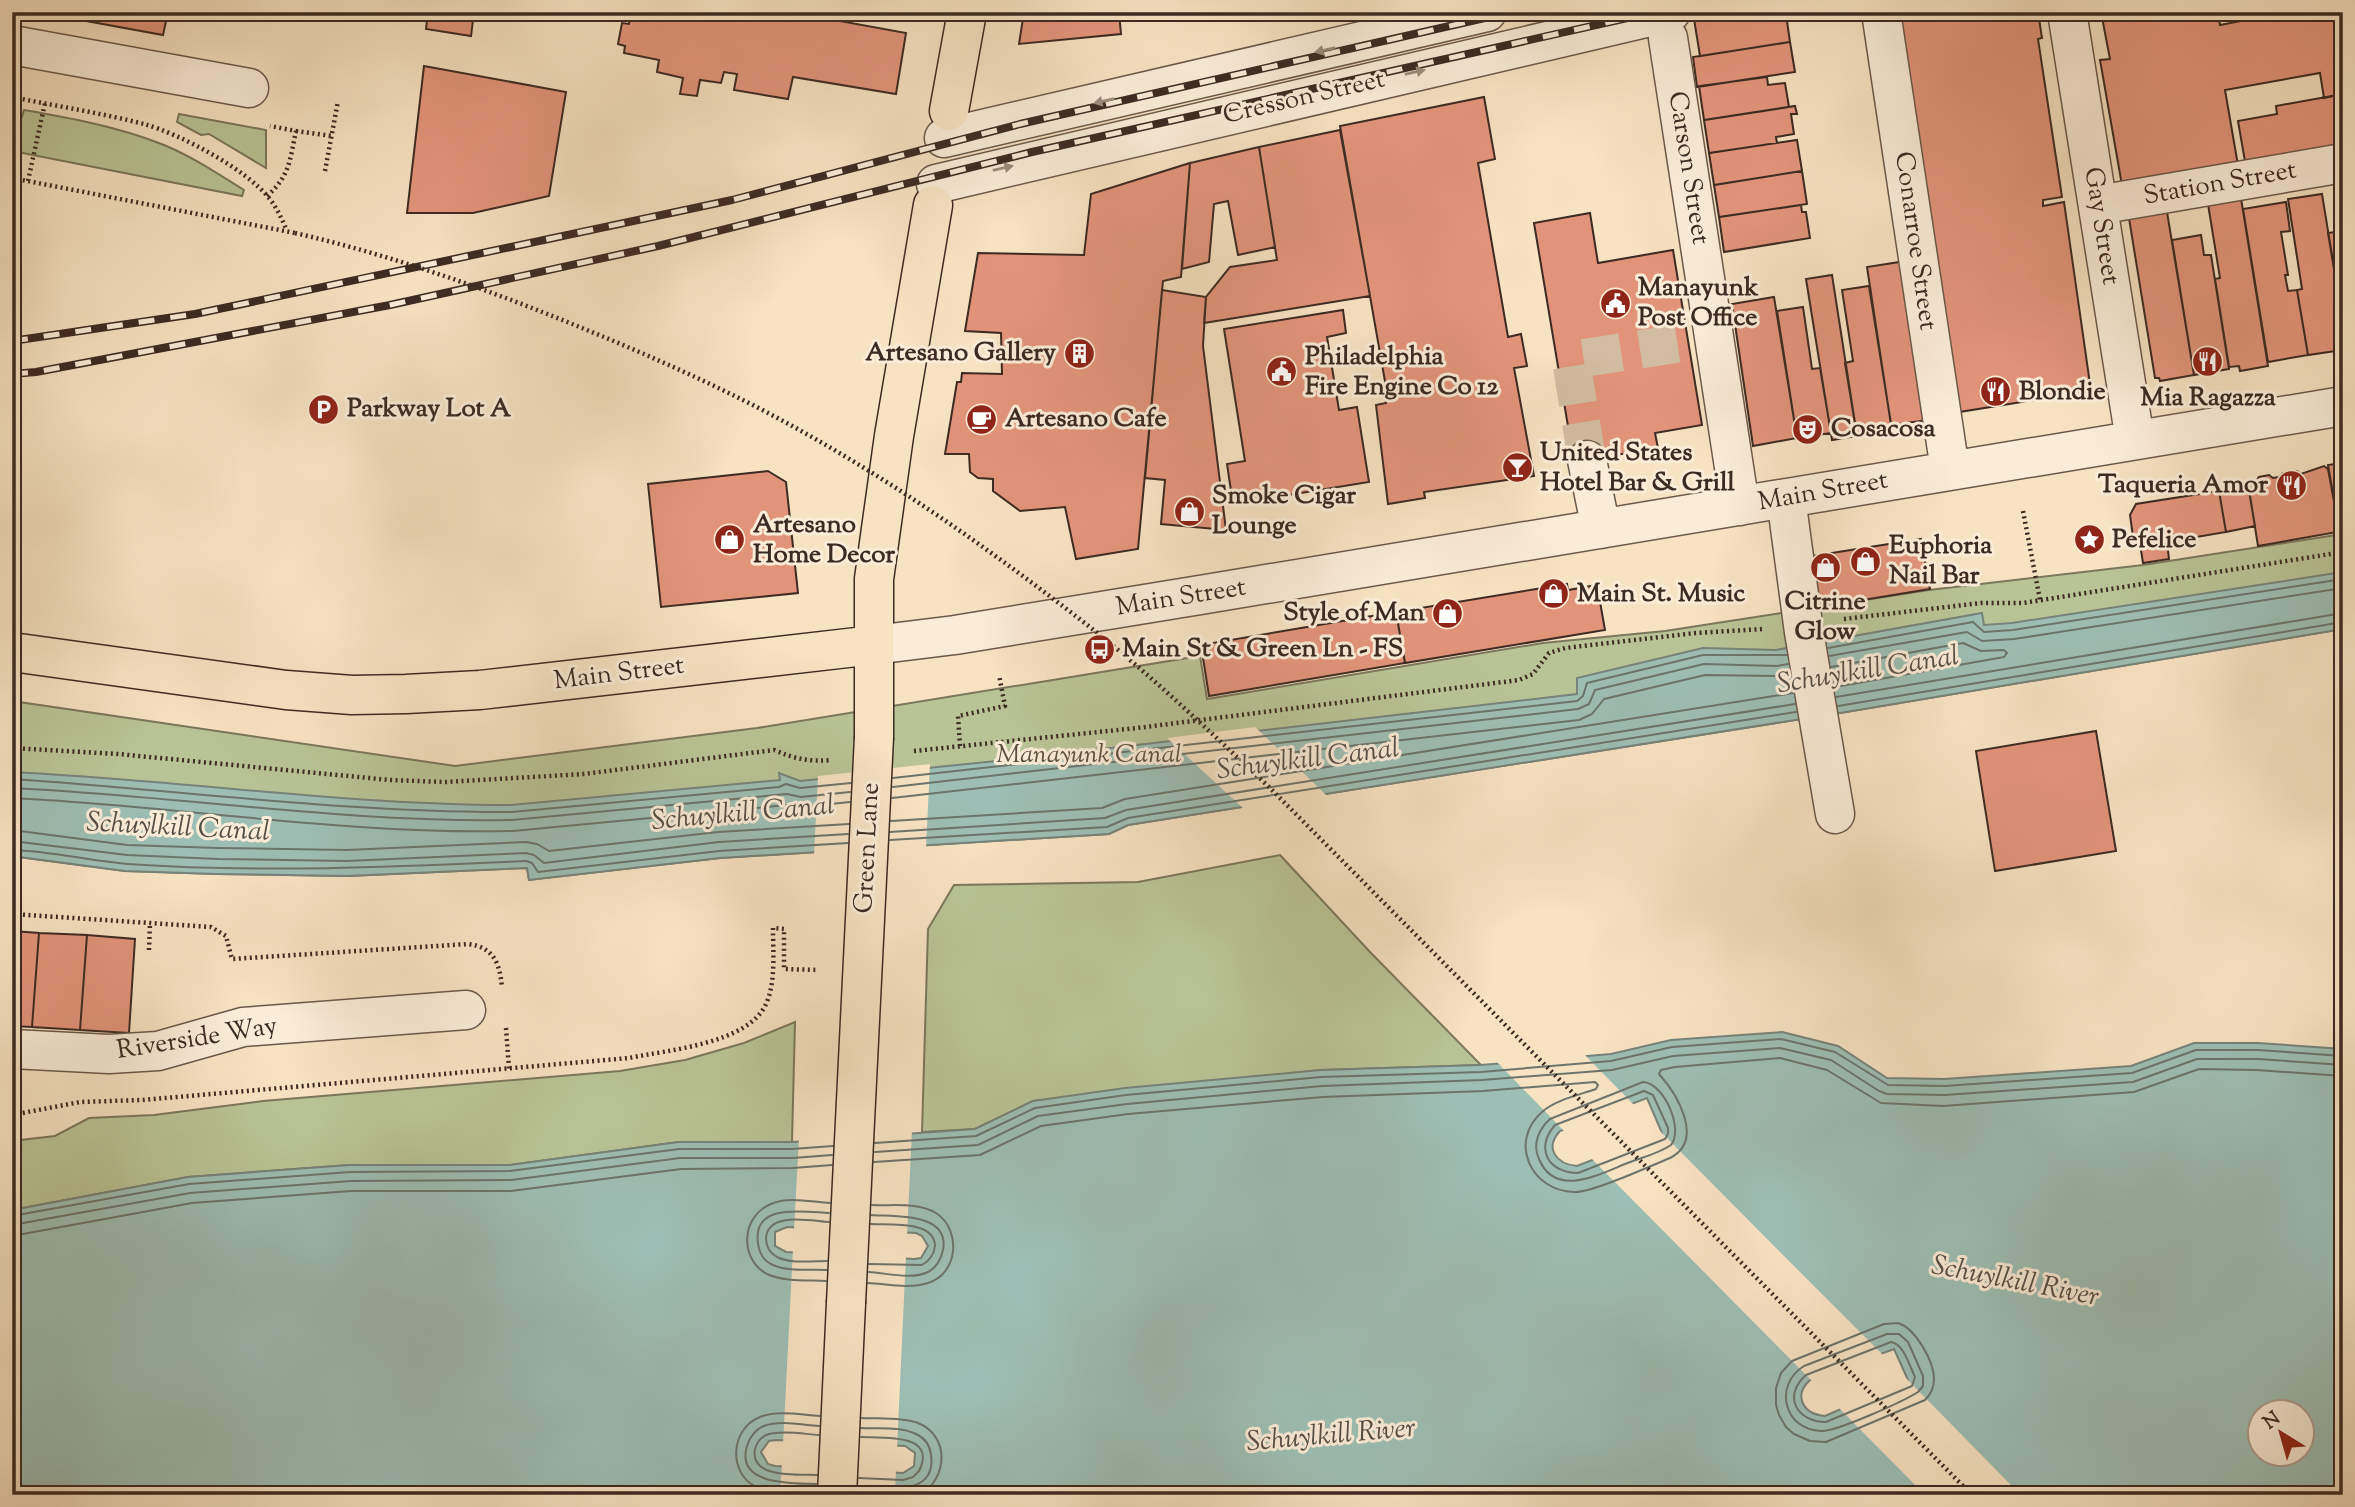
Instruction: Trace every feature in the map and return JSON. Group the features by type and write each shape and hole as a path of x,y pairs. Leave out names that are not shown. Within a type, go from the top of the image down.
{"main road":[{"path":"946,125 967,12"},
{"name":"Green Lane","path":"837,1495 890,744 874,645 874,579 935,195"},
{"name":"Main Street","path":"12,652 286,690 352,695 480,690 874,645"}],"street":[{"name":"Cresson Street","path":"946,125 1487,12"},
{"name":"Conarroe Street","path":"1881,12 1950,470"},
{"name":"Gay Street","path":"2067,12 2135,440"},
{"name":"Cresson Street","path":"935,195 1669,25"},
{"name":"Carson Street","path":"1669,25 1701,340 1740,506"},
{"path":"12,46 249,88"},
{"name":"Station Street","path":"2098,205 2343,163"},
{"name":"Main Street","path":"874,645 955,635 2343,406"},
{"path":"1587,460 1601,529"},
{"path":"1786,498 1804,632 1835,814"},
{"name":"Riverside Way","path":"12,1049 109,1054 158,1051 243,1027 466,1010"}],"path":[{"path":"12,97 146,125 193,144 239,172 267,196 287,231"},
{"path":"325,171 338,101"},
{"path":"28,181 45,103"},
{"path":"296,131 332,136"},
{"path":"267,196 284,178 290,164 295,137"},
{"path":"12,178 287,231 441,274 526,305 706,382 803,432 901,491 1000,559 1088,626 1168,693 1269,787 1972,1495"},
{"path":"2023,511 2040,600"},
{"path":"1981,603 2023,603 2343,552"},
{"path":"890,744 960,746 1137,728 1519,680 1533,674 1542,665"},
{"path":"960,746 957,716 1005,706 999,675"},
{"path":"12,748 118,754 390,780 446,782 584,774 774,750 797,760 813,762 840,759"},
{"path":"12,914 211,927 226,936 232,959 479,945 496,959 501,970 503,995"},
{"path":"149,950 150,923"},
{"path":"12,1115 80,1102 142,1100 629,1058 699,1044 732,1034 750,1023 766,1005 772,968 773,928 784,929 783,970 818,970"},
{"path":"505,1020 509,1069"}],"green space":[{"path":"24,110 112,128 164,145 195,160 244,190 242,196 12,151 12,119 21,120"},
{"path":"179,114 266,130 266,168 209,134 201,135 177,122"},
{"name":"Manayunk Canal","path":"2343,534 2343,629 1846,712 1128,825 1109,834 720,858 529,880 527,868 347,876 217,874 125,871 12,856 12,701 455,766 757,728 1200,656 1207,699 1543,643 1665,631 1929,590 2143,565"},
{"path":"1280,855 1481,1065 1321,1070 1033,1101 975,1129 922,1132 928,929 954,885 1138,882"},
{"path":"795,1022 792,1142 679,1142 510,1165 350,1165 188,1177 12,1210 12,1141 55,1136 89,1118 154,1115 263,1101 620,1071 685,1060 744,1043"}],"water":[{"name":"Schuylkill Canal","path":"2343,572 2343,629 1846,712 1128,825 1109,834 720,858 529,880 527,868 347,876 217,874 125,871 12,856 12,772 324,797 511,805 780,780 779,773 800,781 1016,759 1577,694 1577,678 1703,648 1776,650 1982,613 1984,625 2012,623"},
{"name":"Schuylkill River","path":"1782,1032 1838,1046 1887,1078 1944,1079 2131,1066 2194,1043 2258,1043 2343,1049 2343,1495 12,1495 12,1210 188,1177 350,1165 510,1165 679,1142 792,1142 975,1129 1033,1101 1125,1088 1321,1070 1481,1065 1611,1054 1671,1040","holes":["1647,1098 1662,1133 1577,1166 1558,1159 1553,1143 1560,1131","787,1227 916,1233 922,1236 928,1246 921,1258 914,1259 786,1252 775,1246 775,1232","1894,1349 1908,1380 1825,1416 1817,1415 1806,1408 1801,1398 1810,1380","769,1441 905,1446 915,1453 914,1466 903,1473 775,1466 768,1464 761,1452"]}],"pier":[{"path":"1255,727 1328,797 1245,810 1167,738"},
{"path":"930,764 926,849 814,856 818,776"},
{"path":"1583,1053 1635,1106 1565,1132 1495,1060"},
{"path":"1656,1127 1884,1356 1814,1383 1590,1157 1657,1131"},
{"path":"912,1130 907,1236 794,1230 799,1138"},
{"path":"793,1249 906,1255 897,1449 783,1444"},
{"path":"1901,1373 2021,1495 1925,1495 1837,1406 1904,1379"},
{"path":"782,1463 896,1469 895,1495 780,1495"}],"building":[{"path":"37,12 168,12 163,35"},
{"path":"428,12 474,12 471,36 426,29"},
{"path":"624,12 808,12 807,15 906,33 896,94 793,77 788,99 734,90 737,74 724,72 721,83 700,80 697,96 680,94 683,78 657,72 659,60 624,53 625,46 618,44 622,23 629,24 631,14"},
{"path":"1024,12 1119,12 1121,34 1019,44"},
{"path":"1729,12 1833,12 1787,21 1790,42 1700,56 1694,19"},
{"path":"1957,12 2038,12 2042,38 2038,39 2062,197 2043,200 2043,206 2064,202 2091,391 1947,414 1891,23"},
{"path":"2101,12 2218,12 2220,25 2287,12 2343,12 2343,94 2324,98 2320,73 2225,90 2239,171 2123,191 2100,60 2110,59"},
{"path":"1790,42 1795,72 1697,87 1693,57"},
{"path":"424,66 566,92 549,196 473,213 407,213"},
{"path":"1767,77 1768,85 1785,83 1789,107 1704,120 1699,86"},
{"path":"2343,94 2343,156 2247,173 2238,121 2277,114 2276,106"},
{"path":"1484,97 1495,159 1478,163 1508,337 1521,334 1527,366 1514,368 1534,476 1424,492 1425,498 1388,504 1376,405 1386,403 1386,387 1340,126"},
{"path":"1795,106 1797,114 1791,114 1794,134 1776,137 1777,143 1709,153 1704,120"},
{"path":"1340,130 1370,296 1204,323 1206,297 1230,267 1277,260 1259,147"},
{"path":"1797,140 1802,171 1714,185 1709,153"},
{"path":"1259,147 1275,247 1238,255 1228,201 1214,204 1209,262 1182,269 1190,163"},
{"name":"Artesano Gallery","path":"1190,163 1181,277 1163,281 1138,549 1076,559 1065,507 1020,511 993,491 993,479 978,478 970,472 969,454 945,454 957,382 961,382 962,373 1002,374 1001,333 965,331 978,253 1084,255 1091,194"},
{"path":"1802,171 1807,204 1719,217 1714,185"},
{"path":"2240,192 2268,366 2240,371 2239,366 2229,367 2215,279 2220,278 2207,198"},
{"path":"2322,194 2343,323 2343,350 2308,355 2297,290 2302,289 2288,199"},
{"path":"2286,202 2290,231 2281,232 2288,275 2285,275 2288,291 2297,290 2308,355 2268,362 2243,209"},
{"path":"1801,205 1802,212 1806,212 1810,238 1724,252 1719,217"},
{"path":"2166,206 2194,375 2160,381 2155,378 2128,212"},
{"name":"Manayunk Post Office","path":"1590,213 1598,263 1673,250 1702,425 1655,433 1658,448 1574,462 1534,223"},
{"path":"2343,231 2343,323 2328,233"},
{"path":"2201,235 2204,255 2211,255 2229,369 2194,375 2172,240"},
{"path":"1906,261 1929,420 1891,425 1867,267"},
{"path":"1832,275 1857,436 1832,440 1806,279"},
{"path":"1869,286 1892,430 1857,436 1845,363 1853,361 1842,290"},
{"path":"1162,290 1206,297 1203,346 1226,530 1161,524 1165,480 1145,478"},
{"path":"1774,297 1797,438 1753,446 1732,304"},
{"path":"1803,307 1812,369 1820,368 1831,433 1797,438 1777,311"},
{"name":"Philadelphia Fire Engine Co 12","path":"1343,310 1346,333 1327,337 1339,410 1357,407 1369,482 1233,504 1227,464 1245,461 1224,329"},
{"path":"2343,463 2343,522 2338,523 2328,465"},
{"path":"2324,466 2328,469 2338,523 2343,522 2343,531 2258,546 2248,483 2259,477 2269,475 2273,478 2297,471 2301,474"},
{"path":"768,471 786,482 798,593 661,607 648,484"},
{"path":"2248,485 2255,526 2226,532 2219,491"},
{"path":"2219,491 2226,532 2167,542 2169,559 2143,563 2139,537 2133,537 2130,515 2136,504"},
{"path":"1921,539 1930,589 1814,608 1806,557"},
{"path":"1567,584 1568,590 1597,585 1605,630 1405,663 1396,612"},
{"path":"1396,612 1405,663 1209,696 1201,645"},
{"path":"2096,731 2116,851 1995,871 1976,751"},
{"path":"12,931 39,933 32,1027 12,1026"},
{"path":"39,933 87,935 80,1030 32,1027"},
{"path":"87,935 135,939 129,1033 80,1030"}],"tunnel":[{"path":"1587,460 1571,360 1688,342"}],"railway":[{"path":"12,341 195,314 732,200 1020,124 1511,12"},
{"path":"12,374 36,372 390,305 658,246 1032,152 1654,12"}],"place":[{"name":"Manayunk Post Office","path":"1615,303"},
{"name":"Artesano Gallery","path":"1079,353"},
{"name":"Mia Ragazza","path":"2208,362"},
{"name":"Philadelphia Fire Engine Co 12","path":"1282,372"},
{"name":"Blondie","path":"1996,392"},
{"name":"Parkway Lot A","path":"324,409"},
{"name":"Artesano Cafe","path":"982,419"},
{"name":"Cosacosa","path":"1808,429"},
{"name":"United States Hotel Bar & Grill","path":"1517,468"},
{"name":"Taqueria Amor","path":"2291,485"},
{"name":"Smoke Cigar Lounge","path":"1189,511"},
{"name":"Artesano Home Decor","path":"730,540"},
{"name":"Pefelice","path":"2089,540"},
{"name":"Euphoria Nail Bar","path":"1866,561"},
{"name":"Citrine Glow","path":"1825,567"},
{"name":"Main St. Music","path":"1554,594"},
{"name":"Style of Man","path":"1448,613"},
{"name":"Main St & Green Ln - FS","path":"1099,649"}]}
